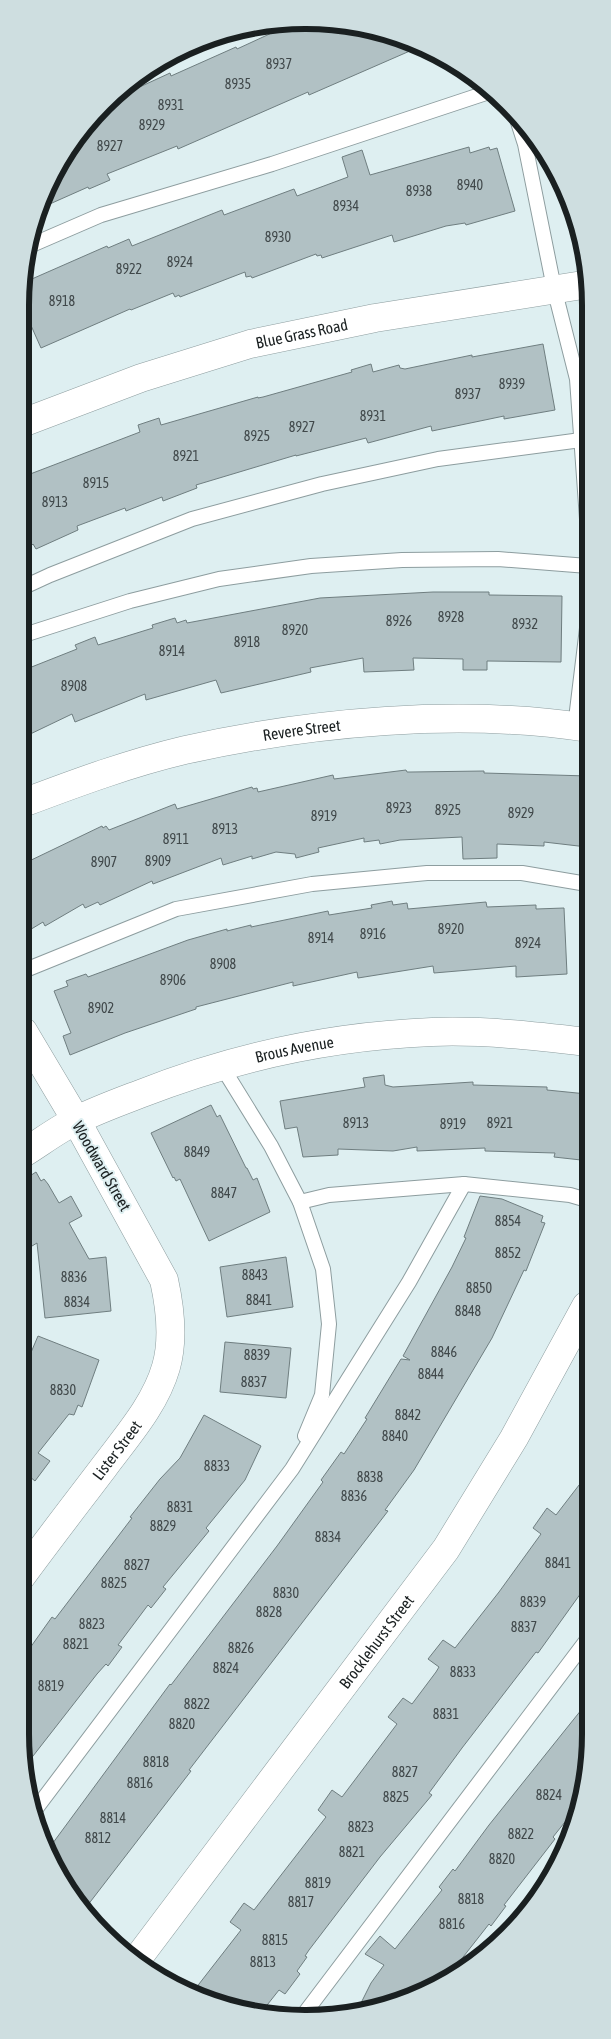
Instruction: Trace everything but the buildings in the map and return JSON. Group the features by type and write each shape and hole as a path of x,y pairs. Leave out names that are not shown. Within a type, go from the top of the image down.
{"street":[{"name":"Blue Grass Road","path":"29,420 141,378 250,344 375,318 582,285"},
{"name":"Revere Street","path":"29,801 78,782 185,750 334,726 450,719 510,721 582,728"},
{"name":"Brous Avenue","path":"29,1150 76,1120 187,1075 251,1056 310,1044 388,1034 434,1032 479,1033 582,1042"},
{"name":"Woodward Street","path":"29,1041 155,1260 164,1280 170,1306"},
{"name":"Lister Street","path":"29,1566 136,1423 156,1392 166,1366 170,1338 170,1306"},
{"name":"Brocklehurst Street","path":"140,1955 446,1549 514,1438 582,1317"}],"lane":[{"path":"36,243 100,215 272,164 484,94"},
{"path":"522,133 554,288 577,378 582,453"},
{"path":"29,586 50,575 192,519 312,487 438,459 581,440"},
{"path":"29,633 130,601 219,579 311,566 402,560 498,559 582,566"},
{"path":"29,970 176,909 312,884 427,873 522,873 582,883"},
{"path":"221,1065 271,1146 300,1202 323,1269 329,1324 322,1395 292,1470"},
{"path":"300,1202 329,1195 464,1184 570,1195 582,1199"},
{"path":"38,1806 292,1470 409,1282 464,1184"},
{"path":"307,2010 582,1646"}]}
